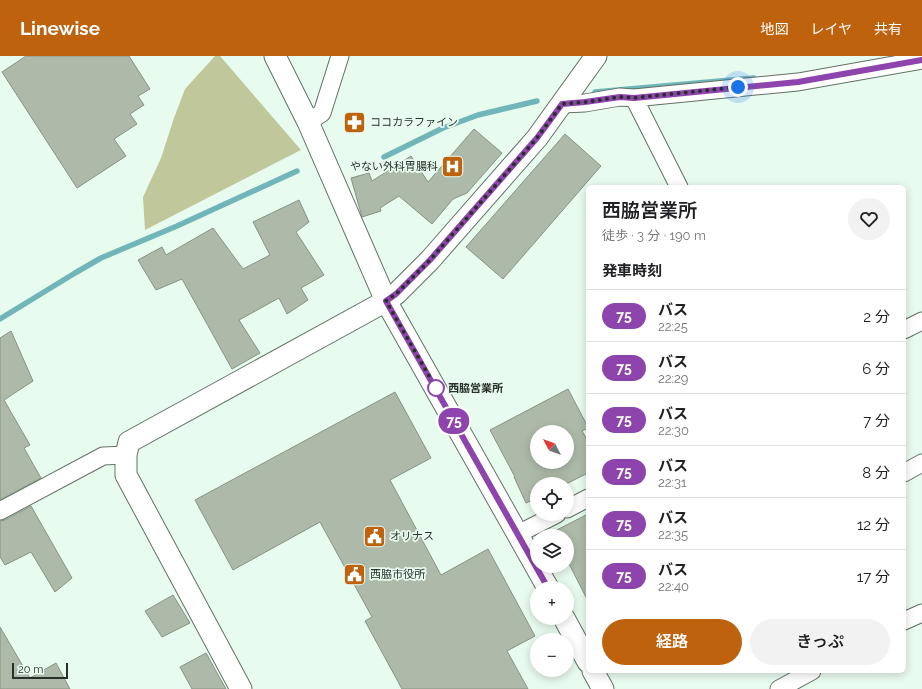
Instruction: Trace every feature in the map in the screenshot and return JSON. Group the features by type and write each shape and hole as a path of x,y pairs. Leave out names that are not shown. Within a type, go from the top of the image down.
{"street":[{"path":"275,56 308,122 386,301 544,581"},
{"path":"308,122 322,113 340,56"},
{"path":"241,689 126,475 126,455 129,442 386,301 396,294 430,260 537,138 596,56"},
{"path":"562,104 620,97 634,98 798,82 922,60"},
{"path":"634,98 678,185"},
{"path":"906,329 922,320"},
{"path":"0,511 103,456 126,455"},
{"path":"906,472 922,463"},
{"path":"574,505 586,499"},
{"path":"518,534 543,521"},
{"path":"906,620 922,613"},
{"path":"569,625 585,650"},
{"path":"594,673 603,689"},
{"path":"779,689 808,673"}],"green space":[{"path":"215,56 220,56 301,150 145,230 143,197 161,158 185,89"}],"building":[{"path":"26,56 129,56 150,89 138,96 144,105 130,114 137,124 114,139 126,156 77,188 2,72"},
{"path":"474,129 502,153 467,193 453,199 432,224 399,196 380,208 381,211 362,217 351,178 369,173 372,181 411,156 428,182"},
{"path":"565,134 601,166 503,279 466,247"},
{"path":"299,200 309,222 296,232 324,275 301,288 308,300 287,314 279,298 239,320 260,353 232,369 182,279 156,290 138,260 162,247 166,255 213,228 243,269 270,255 253,222"},
{"path":"11,331 33,381 4,400 30,445 24,448 41,478 0,500 0,338"},
{"path":"568,389 586,423 586,429 582,431 586,438 586,474 574,480 574,477 530,477 530,501 526,503 490,430"},
{"name":"オリナス","path":"395,392 431,458 390,480 441,575 488,549 533,633 530,633 530,639 507,651 528,689 402,689 365,621 372,617 320,522 233,570 195,500"},
{"path":"31,506 72,578 55,592 31,552 5,565 0,557 0,521 5,520"},
{"path":"586,515 586,597 574,573 574,529 559,529"},
{"path":"173,595 190,623 162,637 145,611"},
{"path":"0,627 30,678 56,663 70,689 0,689"},
{"path":"206,653 226,689 192,689 180,667"}],"waterway":[{"path":"595,92 754,78"},
{"path":"384,157 443,128 478,115 537,101"},
{"path":"0,319 101,258 177,226 297,171"}],"bus line":[{"name":"75","path":"544,581 386,301 396,294 430,260 537,138 562,104 620,97 634,98 798,82 922,60"}],"place":[{"name":"ココカラファイン","path":"355,122"},
{"name":"やない外科胃腸科","path":"453,166"},
{"name":"西脇営業所","path":"436,388"},
{"name":"オリナス","path":"374,536"},
{"name":"西脇市役所","path":"355,574"}],"route":[{"path":"436,388 386,301 396,294 430,260 537,138 562,104 620,97 634,98 738,87"}]}
